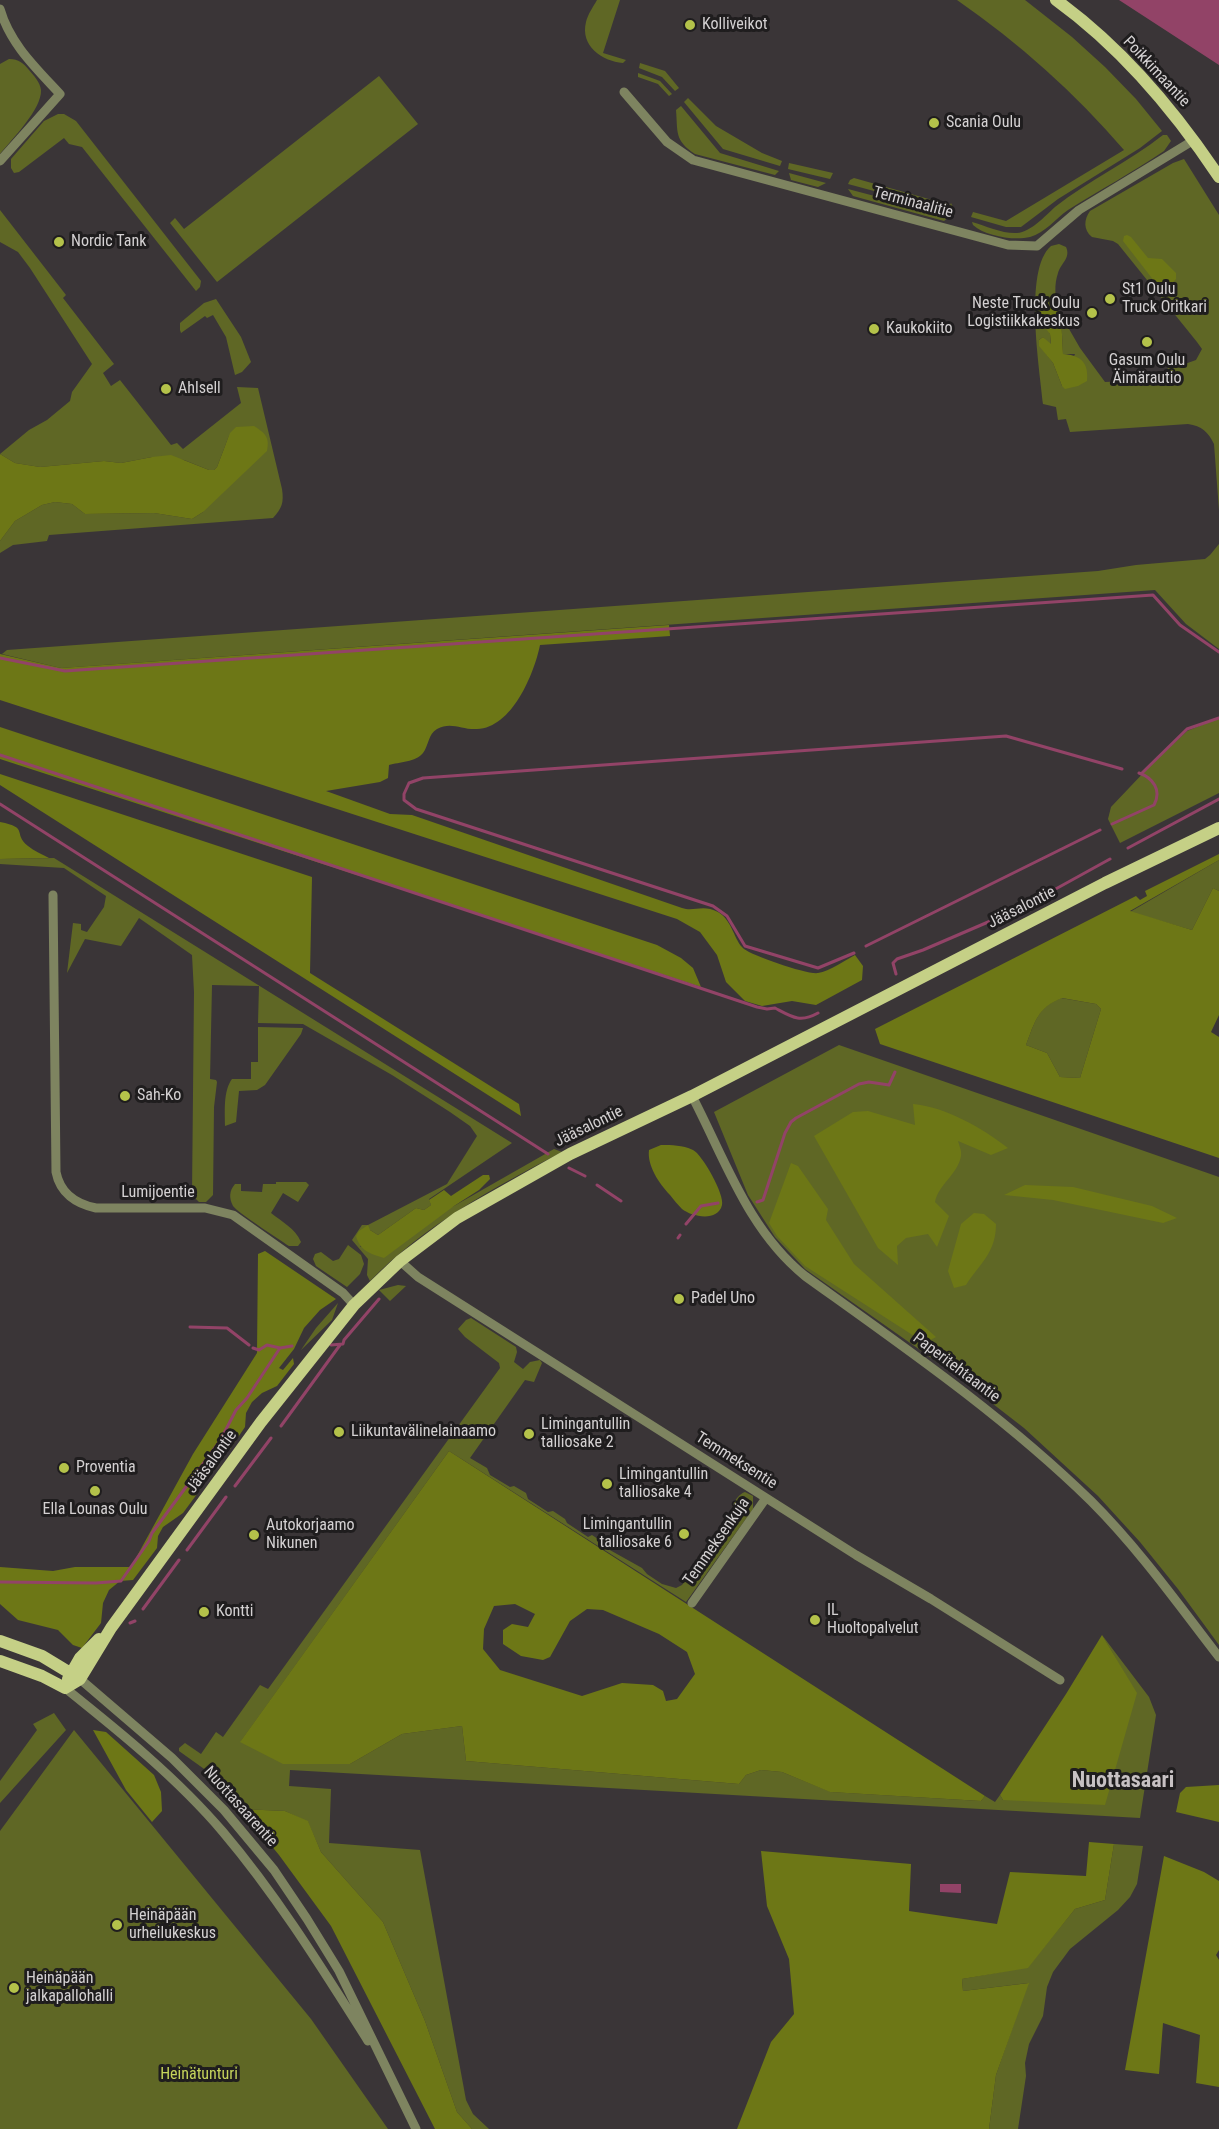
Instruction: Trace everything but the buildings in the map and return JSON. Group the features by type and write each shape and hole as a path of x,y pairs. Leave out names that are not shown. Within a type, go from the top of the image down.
{"main road":[{"name":"Poikkimaantie","path":"1056,0 1080,18 1135,71 1194,140 1219,177"},
{"name":"Jääsalontie","path":"65,1688 261,1422 354,1305 400,1261 457,1218 570,1154 692,1096 1105,883 1219,828"},
{"name":"Nuottasaarentie","path":"0,1641 42,1656 75,1676"},
{"name":"Nuottasaarentie","path":"0,1661 42,1676 65,1688"}],"street":[{"path":"0,9 17,46 60,94 0,161"},
{"name":"Terminaalitie","path":"624,92 667,142 693,160 1008,245 1023,247 1037,246 1079,210 1194,140"},
{"name":"Lumijoentie","path":"53,895 56,1172 63,1190 82,1205 96,1208 205,1208 233,1215 343,1293 354,1305"},
{"name":"Paperitehtaantie","path":"692,1096 742,1197 764,1233 783,1255 805,1276 954,1383 1018,1434 1083,1494 1134,1547 1219,1657"},
{"name":"Temmeksentie","path":"400,1261 418,1277 766,1498 1060,1680"},
{"name":"Temmeksenkuja","path":"692,1603 766,1498"},
{"name":"Nuottasaarentie","path":"75,1676 180,1765 224,1810 274,1870 339,1971 367,2026 382,2064"},
{"name":"Nuottasaarentie","path":"65,1688 187,1793 222,1831 269,1891 320,1965 382,2064 416,2129"}],"green space":[{"path":"597,0 620,0 603,53 626,60 623,63 615,62 594,51 586,38 586,22"},
{"path":"957,0 1025,0 1072,37 1105,67 1136,99 1162,131 1140,148 1058,199 1021,227 1006,227 971,217 973,212 1006,221 1124,150 1045,70"},
{"path":"9,59 25,65 41,90 32,115 0,154 0,64"},
{"path":"640,63 665,71 679,88 675,91 662,77 639,68"},
{"path":"638,73 660,81 672,94 669,96 658,84 638,77"},
{"path":"379,76 418,124 217,282 170,223 175,218 184,229"},
{"path":"688,98 716,126 762,153 782,161 780,166 723,149 684,102"},
{"path":"681,106 720,153 779,171 775,175 695,154 683,144 678,135 676,110"},
{"path":"58,114 64,114 76,121 201,281 196,291 82,147 69,144 64,138 19,172 14,173 11,168 11,159 44,121"},
{"path":"1163,135 1167,135 1171,141 1164,151 1068,210 1035,235 1023,238 1000,237 973,225 972,222 1012,233 1027,230 1068,197"},
{"path":"1184,159 1219,215 1219,510 1214,444 1204,430 1188,424 1070,432 1066,419 1058,420 1056,407 1043,404 1039,368 1035,321 1038,276 1042,258 1051,246 1059,244 1066,247 1067,254 1059,269 1056,282 1058,307 1054,303 1039,305 1050,334 1051,346 1043,337 1039,340 1040,346 1053,363 1062,386 1075,354 1063,354 1061,315 1080,348 1105,382 1151,380 1173,365 1182,365 1196,360 1202,349 1118,244 1092,237 1085,224 1090,211 1173,163"},
{"path":"789,163 833,173 830,179 788,169"},
{"path":"789,173 826,183 818,187 791,180"},
{"path":"854,178 950,205 951,203 952,212 848,184"},
{"path":"848,189 950,216 944,221 853,196"},
{"path":"0,210 66,295 63,298 114,364 103,373 111,386 120,380 171,445 177,443 183,449 241,403 237,387 258,388 282,489 282,505 273,518 49,535 47,541 13,545 0,553 0,541 15,521 42,505 55,502 72,504 85,514 154,513 192,519 203,512 230,433 214,470 184,460 152,457 121,463 104,461 40,467 15,463 0,454 70,401 72,392 92,364 18,252 0,242"},
{"path":"1127,235 1148,258 1162,259 1176,273 1176,279 1168,288 1161,289 1158,286 1123,241 1124,236"},
{"path":"216,299 241,337 251,362 242,372 235,375 226,337 213,315 207,318 205,316 181,333 180,330 180,323 204,303"},
{"path":"1054,303 1061,315 1063,354 1079,358 1085,364 1087,374 1087,381 1065,389 1053,363 1039,346 1039,340 1043,337 1051,344 1050,334 1040,321 1039,304"},
{"path":"254,426 266,436 267,451 203,512 192,519 154,513 85,514 72,504 55,502 42,505 15,521 0,541 0,454 15,463 40,467 104,461 121,463 171,455 214,470 230,433 236,427"},
{"path":"1219,544 1219,649 1186,624 1155,590 61,668 2,654 7,650 1098,571 1205,559"},
{"path":"669,625 670,636 540,645 527,684 511,710 501,720 477,729 447,726 437,729 420,756 389,765 388,778 380,782 326,791 390,814 412,815 682,908 713,910 727,920 744,949 793,968 812,973 823,972 855,955 863,966 862,980 816,1005 792,1001 762,1006 745,1001 726,982 717,955 700,932 677,919 0,700 0,654 61,668"},
{"path":"1219,718 1219,793 1120,843 1108,819 1111,807 1187,731"},
{"path":"0,727 657,945 681,958 693,968 701,987 0,759"},
{"path":"0,774 312,877 310,973 519,1104 521,1116 0,785"},
{"path":"0,822 15,826 28,846 49,858 0,859"},
{"path":"1219,854 1219,860 1130,911 1192,930 1213,888 1219,891 1219,1015 1211,1032 1219,1037 1219,1158 880,1044 875,1029 1136,896 1140,900 1147,896 1145,891","holes":["1062,998 1096,1004 1101,1009 1080,1078 1060,1077 1047,1053 1026,1045 1035,1023 1047,1006"]},
{"path":"54,858 512,1143 429,1199 431,1205 424,1210 416,1208 378,1235 370,1230 360,1247 454,1206 554,1149 562,1152 485,1194 437,1225 413,1242 370,1281 367,1275 368,1259 352,1240 362,1225 368,1225 447,1184 477,1136 470,1126 450,1112 392,1075 303,1024 258,1023 259,986 212,985 210,1079 217,1082 214,1107 213,1195 206,1202 199,1202 192,1195 194,992 192,955 139,918 121,946 85,939 67,973 73,923 81,924 81,930 87,932 104,907 106,896 64,868 0,864 0,859"},
{"path":"1219,860 1219,891 1213,888 1192,930 1130,912"},
{"path":"1061,998 1096,1004 1101,1009 1080,1078 1060,1077 1047,1053 1026,1045 1042,1011"},
{"path":"258,1027 303,1028 265,1085 257,1090 239,1091 236,1122 225,1126 225,1102 229,1084 232,1079 251,1079 251,1062 258,1062"},
{"path":"839,1045 1219,1177 1219,1645 1140,1542 1098,1496 1024,1428 957,1376 805,1269 775,1237 748,1195 714,1112"},
{"path":"913,1104 951,1114 987,1133 1008,1148 991,1155 958,1141 961,1150 959,1162 940,1190 935,1202 949,1216 937,1247 928,1234 906,1238 897,1246 898,1265 878,1248 814,1136 853,1112 868,1111 915,1125"},
{"path":"661,1145 689,1148 697,1153 717,1184 722,1200 720,1210 710,1216 698,1216 680,1207 662,1185 650,1162 649,1150"},
{"path":"791,1163 798,1166 828,1209 826,1220 854,1264 936,1337 925,1343 805,1266 777,1236 769,1223"},
{"path":"483,1175 489,1175 490,1179 479,1190 384,1258 367,1251 360,1245 356,1236 368,1225 370,1230 378,1235 416,1208 424,1210 431,1205 429,1200 444,1190 451,1196"},
{"path":"276,1182 306,1182 309,1185 298,1202 283,1193 271,1213 295,1233 301,1242 298,1246 289,1246 233,1206 230,1197 235,1184 241,1184 241,1191 262,1192 263,1184 276,1184"},
{"path":"1025,1185 1073,1187 1152,1206 1177,1218 1163,1223 1053,1200 1004,1195"},
{"path":"974,1213 984,1214 996,1224 993,1243 966,1285 954,1288 948,1271 961,1224"},
{"path":"348,1245 361,1255 364,1264 360,1274 347,1287 316,1266 313,1259 315,1254 321,1252 333,1261 339,1259"},
{"path":"265,1251 336,1299 320,1310 304,1328 294,1349 279,1368 283,1370 293,1358 294,1364 277,1386 262,1393 252,1402 246,1413 245,1427 230,1449 216,1450 205,1459 199,1472 197,1494 183,1513 163,1527 158,1536 157,1548 133,1580 120,1581 109,1590 103,1603 101,1623 82,1648 73,1645 58,1630 18,1620 0,1604 0,1567 53,1571 75,1567 131,1567 193,1454 257,1353 258,1254"},
{"path":"398,1285 406,1286 390,1301 379,1290"},
{"path":"338,1303 332,1320 301,1350 316,1328"},
{"path":"471,1318 516,1347 514,1362 523,1369 530,1362 540,1360 542,1363 534,1382 525,1380 470,1458 487,1468 490,1475 526,1493 528,1499 548,1512 553,1511 588,1537 592,1535 604,1543 608,1549 642,1568 662,1584 676,1588 682,1585 730,1521 732,1508 741,1494 745,1492 753,1496 753,1509 686,1602 449,1451 241,1741 350,1764 402,1734 462,1726 466,1761 739,1784 746,1775 761,1770 782,1772 831,1792 981,1801 985,1796 995,1802 1000,1795 1003,1800 1136,1693 1102,1635 1149,1697 1156,1715 1140,1818 290,1770 289,1786 331,1789 329,1843 420,1850 466,2100 473,2114 489,2129 472,2129 457,2112 425,2021 383,1922 321,1852 308,1822 285,1811 241,1809 214,1776 179,1751 185,1743 201,1754 216,1732 223,1737 260,1685 268,1689 500,1368 499,1363 458,1329"},
{"path":"449,1451 985,1796 981,1801 830,1792 782,1772 761,1770 746,1775 739,1784 466,1761 462,1726 402,1734 350,1764 283,1764 240,1742","holes":["515,1604 535,1614 528,1627 512,1624 503,1630 503,1644 521,1656 543,1660 550,1657 570,1621 587,1609 603,1610 659,1634 687,1652 695,1674 677,1699 666,1701 663,1691 653,1685 622,1683 582,1696 500,1670 483,1649 484,1629 494,1606"]},
{"path":"1102,1635 1137,1693 1105,1805 1003,1800 1000,1795"},
{"path":"54,1713 66,1730 0,1803 0,1781 37,1730 33,1724"},
{"name":"Heinäpään urheilukeskus","path":"74,1730 311,2019 388,2129 0,2129 0,1831"},
{"path":"93,1730 106,1732 154,1775 161,1792 162,1811 152,1822 126,1790"},
{"path":"1219,1785 1219,1822 1176,1812 1180,1793 1186,1787"},
{"path":"241,1809 285,1811 308,1821 321,1852 383,1922 425,2021 457,2112 472,2129 435,2129 331,1926 279,1855"},
{"path":"1089,1842 1114,1844 1105,1900 1075,1909 1028,1968 962,1979 963,1991 1029,1983 996,2075 989,2129 737,2129 771,2042 794,2014 789,1959 767,1906 761,1851 911,1864 909,1911 997,1924 1010,1872 1086,1876"},
{"path":"1114,1844 1143,1846 1137,1884 1130,1897 1118,1910 1070,1949 1053,1972 1047,1987 1043,2016 1029,2044 1018,2129 989,2129 996,2075 1028,1983 963,1991 962,1979 1028,1967 1075,1909 1105,1900"},
{"path":"1164,1856 1204,1872 1219,1881 1219,1950 1216,1955 1219,1960 1219,2087 1196,2083 1200,2035 1163,2023 1159,2074 1125,2070"}],"shaded area":[{"path":"1119,0 1219,0 1219,65"},
{"path":"940,1884 961,1884 961,1893 940,1892"}],"waterway":[{"path":"0,658 65,671 1153,595 1180,625 1219,652"},
{"path":"1141,774 1187,729 1219,718"},
{"path":"854,953 818,968 745,946 727,916 713,906 416,809 404,800 404,794 409,783 423,778 1006,736 1122,769"},
{"path":"0,755 757,1007 775,1008 801,1018 818,1013"},
{"path":"1112,824 1154,805 1157,794 1155,785 1139,773"},
{"path":"1128,848 1219,799"},
{"path":"0,804 548,1154"},
{"path":"866,946 1100,830"},
{"path":"896,974 893,963 897,959 1023,907 1110,859"},
{"path":"757,1202 763,1200 785,1133 791,1122 859,1084 869,1082 889,1085 895,1072"},
{"path":"569,1168 585,1176"},
{"path":"597,1185 621,1201"},
{"path":"686,1224 701,1206 718,1203"},
{"path":"331,1345 343,1344 379,1299"},
{"path":"190,1327 227,1328 249,1345"},
{"path":"253,1348 259,1350 267,1345 280,1348 292,1346"},
{"path":"281,1426 340,1345"},
{"path":"0,1582 121,1581 149,1541 152,1533 220,1441 236,1410 247,1398 280,1348"},
{"path":"235,1486 271,1438"},
{"path":"187,1550 226,1497"},
{"path":"143,1609 179,1560"},
{"path":"130,1623 135,1621"}],"place":[{"name":"Kolliveikot","path":"690,25"},
{"name":"Scania Oulu","path":"934,123"},
{"name":"Nordic Tank","path":"59,242"},
{"name":"St1 Oulu Truck Oritkari","path":"1110,299"},
{"name":"Neste Truck Oulu Logistiikkakeskus","path":"1092,313"},
{"name":"Kaukokiito","path":"874,329"},
{"name":"Gasum Oulu Äimärautio","path":"1147,342"},
{"name":"Ahlsell","path":"166,389"},
{"name":"Sah-Ko","path":"125,1096"},
{"name":"Padel Uno","path":"679,1299"},
{"name":"Liikuntavälinelainaamo","path":"339,1432"},
{"name":"Limingantullin talliosake 2","path":"529,1434"},
{"name":"Proventia","path":"64,1468"},
{"name":"Limingantullin talliosake 4","path":"607,1484"},
{"name":"Ella Lounas Oulu","path":"95,1491"},
{"name":"Limingantullin talliosake 6","path":"684,1534"},
{"name":"Autokorjaamo Nikunen","path":"254,1535"},
{"name":"Kontti","path":"204,1612"},
{"name":"IL Huoltopalvelut","path":"815,1620"},
{"name":"Heinäpään urheilukeskus","path":"117,1925"},
{"name":"Heinäpään jalkapallohalli","path":"14,1988"}],"district":[{"name":"Nuottasaari","path":"1123,1781"}],"park label":[{"name":"Heinätunturi","path":"199,2075"}]}
